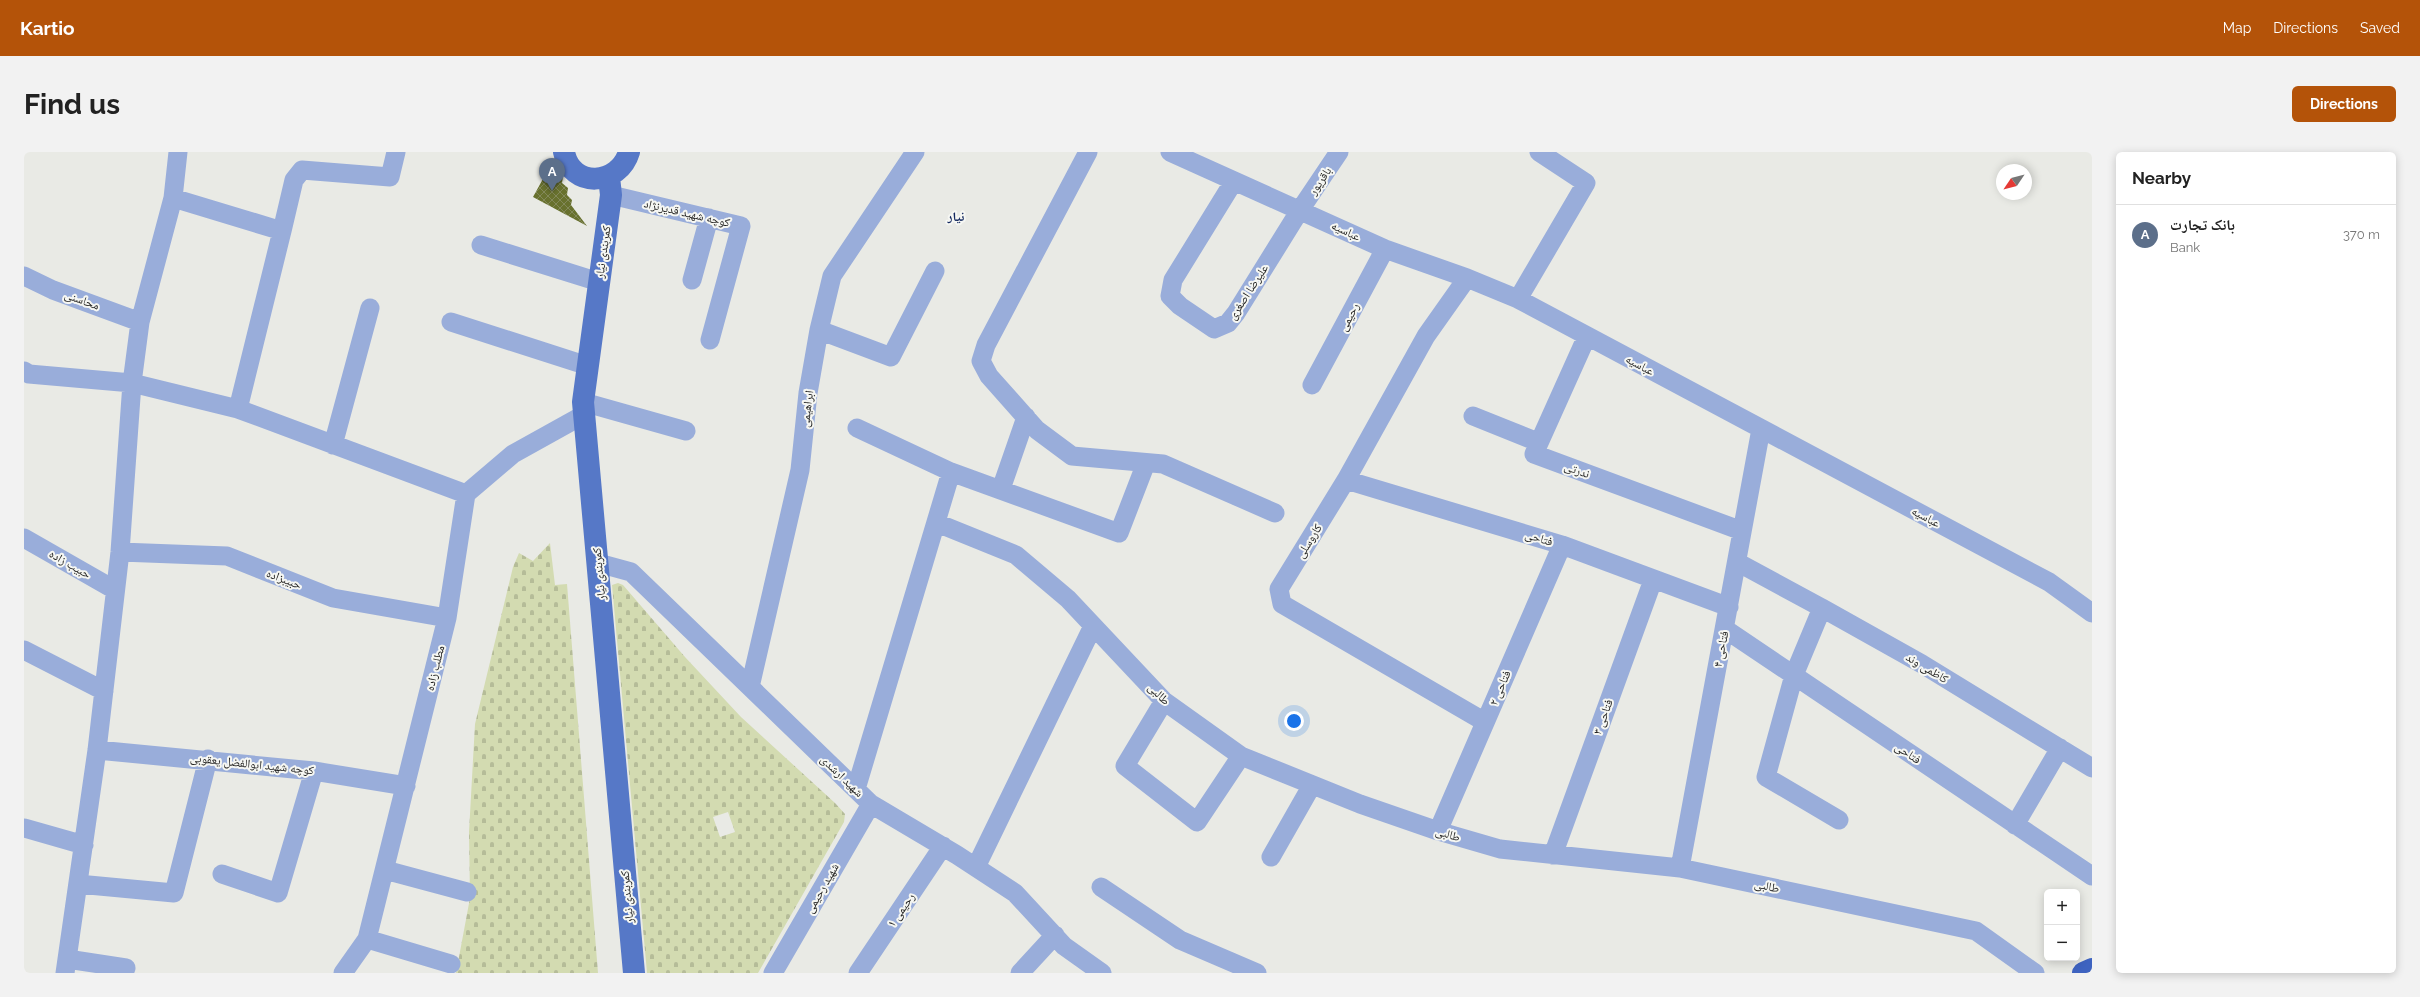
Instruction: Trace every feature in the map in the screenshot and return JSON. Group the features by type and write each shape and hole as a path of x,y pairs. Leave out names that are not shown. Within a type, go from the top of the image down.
{"highway":[{"path":"2083,973 2092,970"}],"main road":[{"path":"564,152 569,164 577,172 587,177 598,179 610,186 622,167 629,152"},
{"name":"کمربندی نیار","path":"610,186 584,408 634,973"}],"street":[{"path":"124,973 126,968 66,966 97,750 120,552 132,383 140,322 173,198 178,152"},
{"path":"238,409 294,180 302,170 390,177 396,152"},
{"name":"ابراهیمی","path":"750,687 800,470 808,393 819,330 832,276 915,152"},
{"path":"1088,152 986,345 981,361 989,376 1037,430 1072,456 1163,464 1275,513"},
{"name":"عباسیه","path":"1170,152 1385,249 1467,278 1518,299 2049,582 2092,613"},
{"name":"باقرپور","path":"1300,210 1339,152"},
{"path":"1518,299 1586,183 1539,152"},
{"name":"علیرضا اصغری","path":"1234,181 1173,280 1170,296 1180,306 1214,329 1228,323 1236,313 1300,210"},
{"name":"کوچه شهید قدیرنژاد","path":"610,186 709,218 741,226 710,340"},
{"path":"173,198 282,231"},
{"path":"692,280 709,218"},
{"path":"481,245 599,282"},
{"name":"رحیمی","path":"1312,385 1385,249"},
{"path":"819,330 891,358 935,271"},
{"name":"محاسنی","path":"24,276 52,290 140,322"},
{"name":"کاروسلی","path":"1467,278 1426,336 1346,480 1279,589 1282,604 1485,722"},
{"path":"333,445 370,308"},
{"path":"451,322 588,366"},
{"path":"1473,416 1538,442 1587,336"},
{"path":"24,371 29,374 132,383 238,409 466,494 513,454 584,408 686,431"},
{"path":"1002,489 1026,418"},
{"path":"857,428 951,472 1002,489 1119,533 1146,463"},
{"name":"فتاحی ۴","path":"1680,868 1761,429"},
{"name":"ندرتی","path":"1538,442 1534,452 1536,455 1742,531"},
{"path":"856,789 951,472"},
{"name":"فتاحی","path":"1346,480 1562,544 1653,580 1728,607"},
{"name":"مطلب زاده","path":"343,973 367,939 385,870 447,618 466,494"},
{"name":"طالبی","path":"936,523 1016,554 1068,599 1164,701 1241,756 1312,785 1438,831 1500,849 1680,868 1976,931 2035,973"},
{"name":"حبیب زاده","path":"24,538 115,590"},
{"name":"فتاحی ۲","path":"1438,831 1562,544"},
{"name":"حبیبزاده","path":"120,552 227,556 333,598 447,618"},
{"name":"کاظمی وند","path":"1737,562 1922,664 2092,768"},
{"name":"شهید ارشدی","path":"598,563 631,572 871,804 943,846 1015,893 1064,946 1102,973"},
{"name":"فتاحی ۳","path":"1553,855 1653,580"},
{"path":"1822,608 1794,676 1766,777 1838,820"},
{"path":"976,867 1093,626"},
{"name":"فتاحی","path":"1725,629 2092,876"},
{"path":"24,650 104,691"},
{"path":"1164,701 1125,766 1197,822 1241,756"},
{"path":"2015,824 2060,748"},
{"name":"کوچه شهید ابوالفضل یعقوبی","path":"97,750 208,759 314,770 406,786"},
{"path":"78,884 174,893 208,759"},
{"path":"222,874 278,893 314,770"},
{"path":"1271,857 1312,785"},
{"name":"شهید رحیمی","path":"773,973 871,804"},
{"path":"24,828 84,845"},
{"name":"رحیمی ۱","path":"858,973 943,846"},
{"path":"385,870 467,892"},
{"path":"1101,887 1180,940 1257,973"},
{"path":"1020,973 1055,935"},
{"path":"367,939 451,964"}],"green space":[{"path":"550,543 555,585 567,584 598,973 456,973 470,898 469,832 475,724 513,567 519,553 533,561"},
{"path":"618,583 623,585 685,657 741,717 835,803 845,814 844,822 758,973 647,973 612,585","holes":["728,812 735,832 720,837 713,817"]}],"building":[{"path":"550,166 557,170 563,177 562,183 568,188 567,195 572,200 571,205 587,226 533,197"}],"place":[{"name":"بانک تجارت","path":"552,191"}],"district":[{"name":"نیار","path":"956,216"}]}
